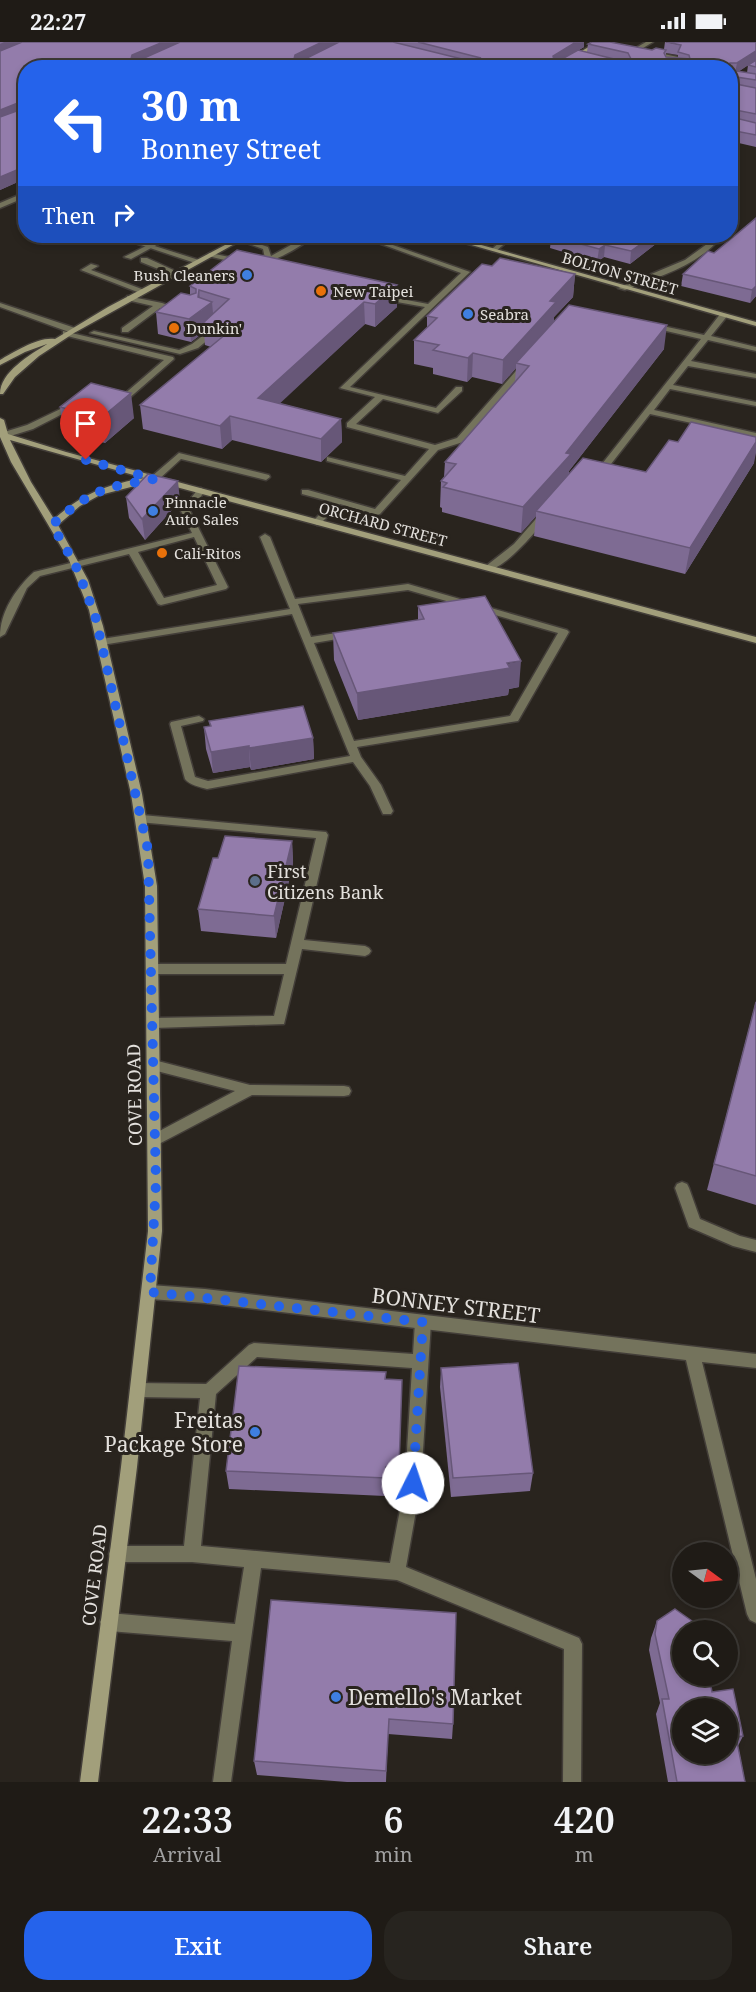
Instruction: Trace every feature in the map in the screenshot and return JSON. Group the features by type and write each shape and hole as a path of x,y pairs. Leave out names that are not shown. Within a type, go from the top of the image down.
{"main road":[{"path":"568,60 602,44"},
{"path":"0,392 4,382 16,369 66,333 232,243"},
{"name":"BOLTON STREET","path":"468,243 756,324"},
{"path":"0,363 22,350 66,333"},
{"name":"COVE ROAD","path":"0,420 2,435 22,476 75,564 95,615 142,819 151,886 155,1231 150,1292 89,1782"},
{"name":"ORCHARD STREET","path":"2,435 154,479 756,640"},
{"path":"52,525 80,500 95,492 154,479"}],"street":[{"path":"590,42 602,44"},
{"path":"636,50 650,42"},
{"path":"625,48 676,58 673,60"},
{"path":"575,56 590,60"},
{"path":"0,206 18,198"},
{"path":"119,254 141,243 198,261"},
{"path":"128,257 156,243"},
{"path":"256,243 266,248 269,260"},
{"path":"237,262 269,260 298,243"},
{"path":"382,243 466,272 344,388 438,411 459,389"},
{"path":"494,250 502,243"},
{"path":"622,288 680,265 703,252 712,243"},
{"path":"163,250 143,260 176,273"},
{"path":"210,255 270,271"},
{"path":"105,269 95,270 108,278 143,291"},
{"path":"108,278 117,274"},
{"path":"374,295 429,306"},
{"path":"130,298 182,311"},
{"path":"0,305 66,333 170,359 124,398 103,400"},
{"path":"125,330 159,306"},
{"path":"586,477 597,476 724,315"},
{"path":"66,333 111,336 180,352 195,346 225,322 215,319"},
{"path":"642,322 756,349"},
{"path":"305,492 377,512 435,448 460,440 531,360"},
{"path":"687,363 756,376"},
{"path":"668,386 756,404"},
{"path":"381,396 350,425 435,448"},
{"path":"2,435 30,427 82,401"},
{"path":"648,411 754,435"},
{"path":"154,479 179,456 266,477"},
{"path":"330,459 407,479"},
{"path":"132,550 161,602 223,587 185,511 201,491"},
{"path":"318,522 338,501"},
{"path":"489,568 517,546 548,511"},
{"path":"0,634 14,602 28,580 37,574 197,534"},
{"path":"265,537 356,759 375,785 387,811"},
{"path":"102,642 408,587 564,632 514,719 351,745"},
{"path":"472,616 496,612"},
{"path":"307,640 366,632"},
{"path":"199,719 175,724 190,779 207,785 356,759"},
{"path":"142,819 322,835 279,1021 153,1023"},
{"path":"297,944 365,951"},
{"path":"152,969 291,969"},
{"path":"154,1065 250,1090 344,1090"},
{"path":"155,1140 250,1090"},
{"path":"682,1188 694,1223 738,1242 756,1246"},
{"name":"BONNEY STREET","path":"150,1292 756,1361"},
{"path":"397,1572 413,1483 423,1322"},
{"path":"192,1554 209,1391 254,1350 421,1362"},
{"path":"692,1353 756,1614"},
{"path":"138,1390 209,1391"},
{"path":"117,1554 192,1554 397,1572 573,1644 572,1782"},
{"path":"222,1782 254,1559"},
{"path":"109,1622 242,1633"}],"building":[{"path":"22,42 163,42 132,55 131,59 142,59 180,42 322,42 295,55 294,59 305,59 339,42 393,42 466,60 18,60 18,103 0,110 0,51"},
{"path":"418,42 576,42 553,56 554,60 466,60 481,58"},
{"path":"610,42 652,50 656,48 666,50 664,53 666,57 690,59 689,55 678,52 681,45 667,42 756,42 756,51 738,62 738,60 618,60 631,59 628,53 588,44"},
{"path":"578,50 618,60 554,60 562,59"},
{"path":"756,60 756,67 748,65"},
{"path":"738,71 756,74 756,80 738,77"},
{"path":"738,84 756,88 756,114 738,111"},
{"path":"18,111 18,169 0,177 0,117"},
{"path":"738,119 756,123 756,135 738,132"},
{"path":"756,218 756,286 752,290 683,274 708,251 714,253 726,243 738,243 738,233"},
{"path":"577,243 642,243 631,251 605,245 599,249"},
{"path":"237,250 397,285 375,304 364,302 258,398 341,419 321,439 230,416 220,426 140,405 232,329 203,323 229,299 199,290 198,297 212,302 189,319 156,312 181,293 190,295 196,293 196,289 190,286"},
{"path":"500,258 575,274 550,301 556,302 503,360 473,353 468,358 433,350 439,345 414,340 437,318 427,316 482,264 492,266"},
{"path":"569,305 667,325 566,453 571,454 523,507 443,487 447,483 441,481 456,464 445,462 529,366 516,363"},
{"path":"91,383 131,393 101,418 60,407"},
{"path":"691,422 756,437 756,442 690,548 536,511 583,458 646,472 669,440 678,442"},
{"path":"148,474 178,481 142,519 126,497"},
{"path":"485,596 521,661 507,663 510,668 357,693 333,633 424,619 418,606"},
{"path":"303,706 313,738 211,752 204,727 211,726 209,721"},
{"path":"225,836 292,841 274,916 198,909 213,858 218,858"},
{"path":"756,1002 756,1176 714,1164"},
{"path":"518,1363 533,1473 453,1478 441,1368"},
{"path":"239,1366 386,1372 385,1379 402,1380 399,1468 386,1467 386,1478 226,1471"},
{"path":"271,1600 456,1613 453,1724 389,1719 386,1771 254,1761"},
{"path":"675,1609 691,1620 672,1620 672,1686 711,1686 712,1692 733,1689 735,1698 672,1698 672,1754 662,1699 669,1699 655,1634 657,1621"},
{"path":"738,1712 743,1736 738,1737"},
{"path":"738,1747 745,1782 677,1782 674,1764 738,1764"}],"place":[{"name":"Bush Cleaners","path":"247,275"},
{"name":"New Taipei","path":"321,291"},
{"name":"Seabra","path":"468,314"},
{"name":"Dunkin'","path":"174,328"},
{"name":"Pinnacle Auto Sales","path":"153,511"},
{"name":"Cali-Ritos","path":"162,553"},
{"name":"First Citizens Bank","path":"255,881"},
{"name":"Freitas Package Store","path":"255,1432"},
{"name":"Demello's Market","path":"336,1697"}],"route":[{"path":"86,460 154,479 106,488 87,495 52,525 83,580 95,615 148,850 151,886 156,1183 150,1292 205,1296 423,1322 413,1483"}]}
